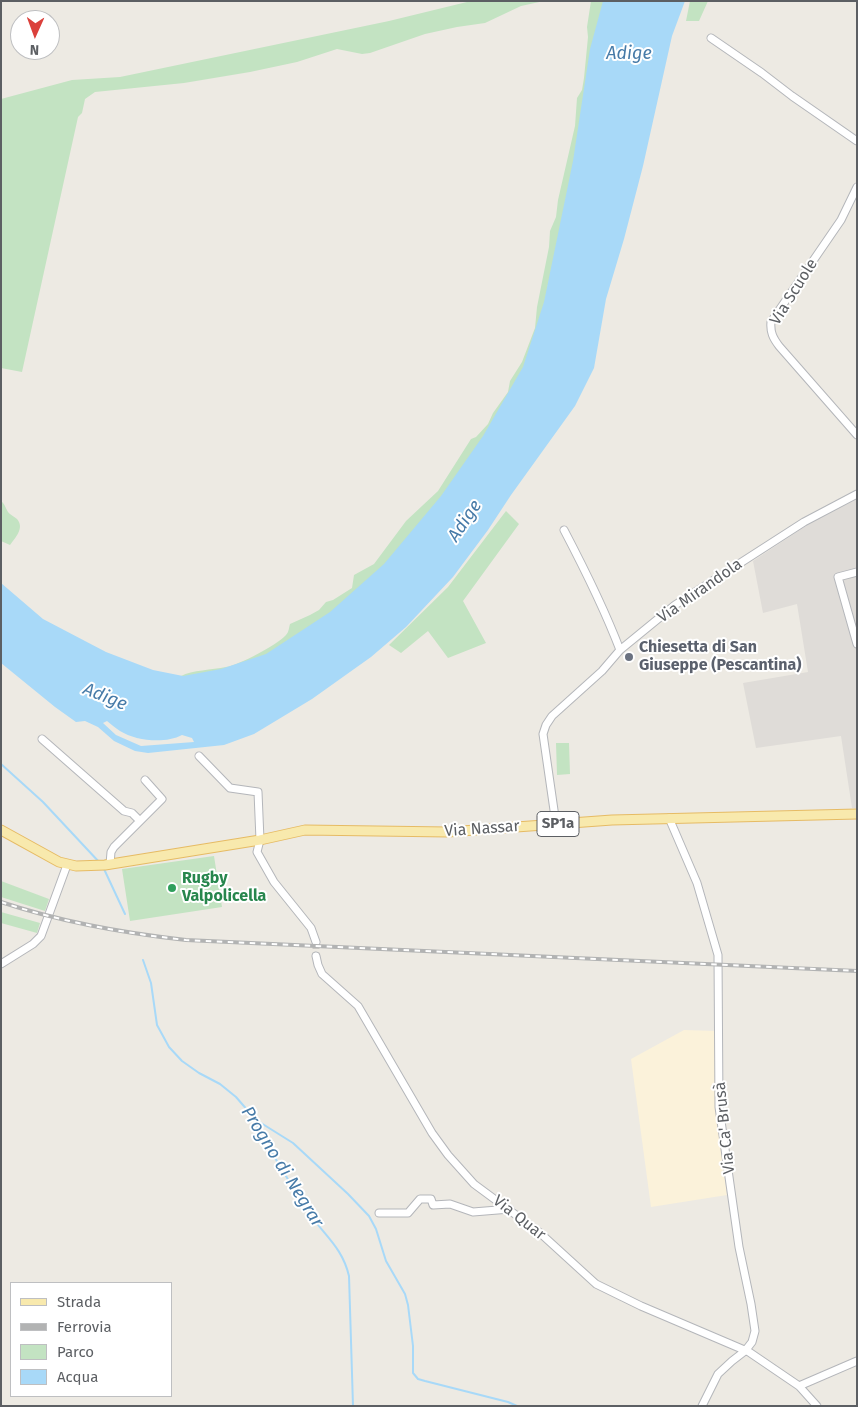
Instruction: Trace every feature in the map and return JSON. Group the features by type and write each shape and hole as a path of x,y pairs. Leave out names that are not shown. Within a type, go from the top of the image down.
{"main road":[{"name":"Via Nassar","path":"1,830 51,858 67,864 90,866 260,840 305,830 448,832 669,818 857,814"}],"street":[{"path":"711,38 857,141"},
{"name":"Via Scuole","path":"857,187 841,220 771,322 770,329 773,338 779,346 857,435"},
{"name":"Via Mirandola","path":"556,824 543,734 552,716 602,671 620,650 675,605 804,522 857,494"},
{"path":"564,530 590,579 620,650"},
{"path":"857,572 838,577 857,644"},
{"path":"42,739 124,811 132,813 140,821"},
{"path":"199,756 230,788 258,792 260,840 257,852 274,882 311,928 316,942"},
{"path":"107,864 114,846 162,799 145,780"},
{"name":"Via Ca' Brusà","path":"669,818 697,883 718,955 719,1108 739,1247 755,1332 752,1342 746,1351"},
{"path":"1,964 33,944 41,936 67,864"},
{"name":"Via Quar","path":"316,956 322,974 358,1006 432,1132 448,1155 474,1184 539,1232 596,1284 641,1306 746,1351"},
{"path":"379,1213 408,1213 420,1199 431,1199 433,1205 450,1204 473,1212 510,1209"},
{"path":"702,1406 718,1374 746,1351 799,1386 817,1406"},
{"path":"799,1386 857,1361"}],"shaded area":[{"path":"857,496 857,808 852,808 841,736 756,748 743,683 808,672 797,604 763,613 753,561 839,504"},
{"path":"684,1030 717,1031 715,1060 717,1119 727,1195 651,1207 631,1059"}],"green space":[{"path":"471,1 544,1 521,6 485,23 425,34 370,53 362,54 337,49 297,62 250,72 184,83 95,92 85,99 82,113 78,117 22,372 1,368 1,99 72,80 120,77 389,21"},
{"path":"591,1 615,1 547,288 549,309 497,430 350,607 229,677 181,676 196,671 240,663 275,644 286,635 290,624 319,610 326,602 333,600 352,588 354,575 374,564 406,521 438,491 471,439 476,437 488,424 493,413 508,392 510,381 522,362 535,328 550,231 556,217 558,200 575,126 577,98 582,90"},
{"path":"690,1 708,1 699,21 686,21"},
{"path":"1,501 9,513 17,519 20,526 10,545 1,541"},
{"path":"506,511 519,524 463,601 486,643 448,658 428,631 401,653 389,645 448,587"},
{"path":"556,743 569,743 570,774 557,775"},
{"name":"Rugby Valpolicella","path":"214,856 222,907 130,921 122,869"},
{"path":"1,881 49,899 45,911 1,897"},
{"path":"1,912 40,923 37,933 1,923"}],"water":[{"name":"Adige","path":"603,1 685,1 672,36 643,166 606,299 594,368 575,406 488,530 453,577 406,627 371,657 312,699 254,734 224,745 148,753 135,751 114,741 98,727 85,721 76,722 1,663 1,583 43,619 106,652 153,670 183,676 221,669 266,654 330,612 384,564 441,496 483,436 523,367 544,302 573,161 590,49","holes":["107,721 118,730 142,739 167,740 182,735 192,738 194,742 141,746 116,735 103,723"]}],"waterway":[{"name":"Progno di Negrar","path":"1,764 43,802 100,863"},
{"name":"Progno di Negrar","path":"104,869 125,914"},
{"name":"Progno di Negrar","path":"143,960 151,983 157,1025 169,1047 182,1061 220,1084 236,1097 249,1112 300,1199 342,1257 349,1276 353,1406"},
{"path":"253,1118 293,1143 369,1216 376,1229 386,1261 405,1294 413,1346 413,1373 418,1379 517,1406"}],"tunnel":[{"path":"316,942 316,956"}],"railway":[{"path":"1,902 92,926 186,940 857,971"}],"place":[{"name":"Chiesetta di San Giuseppe (Pescantina)","path":"629,657"},
{"name":"Rugby Valpolicella","path":"172,888"}]}
